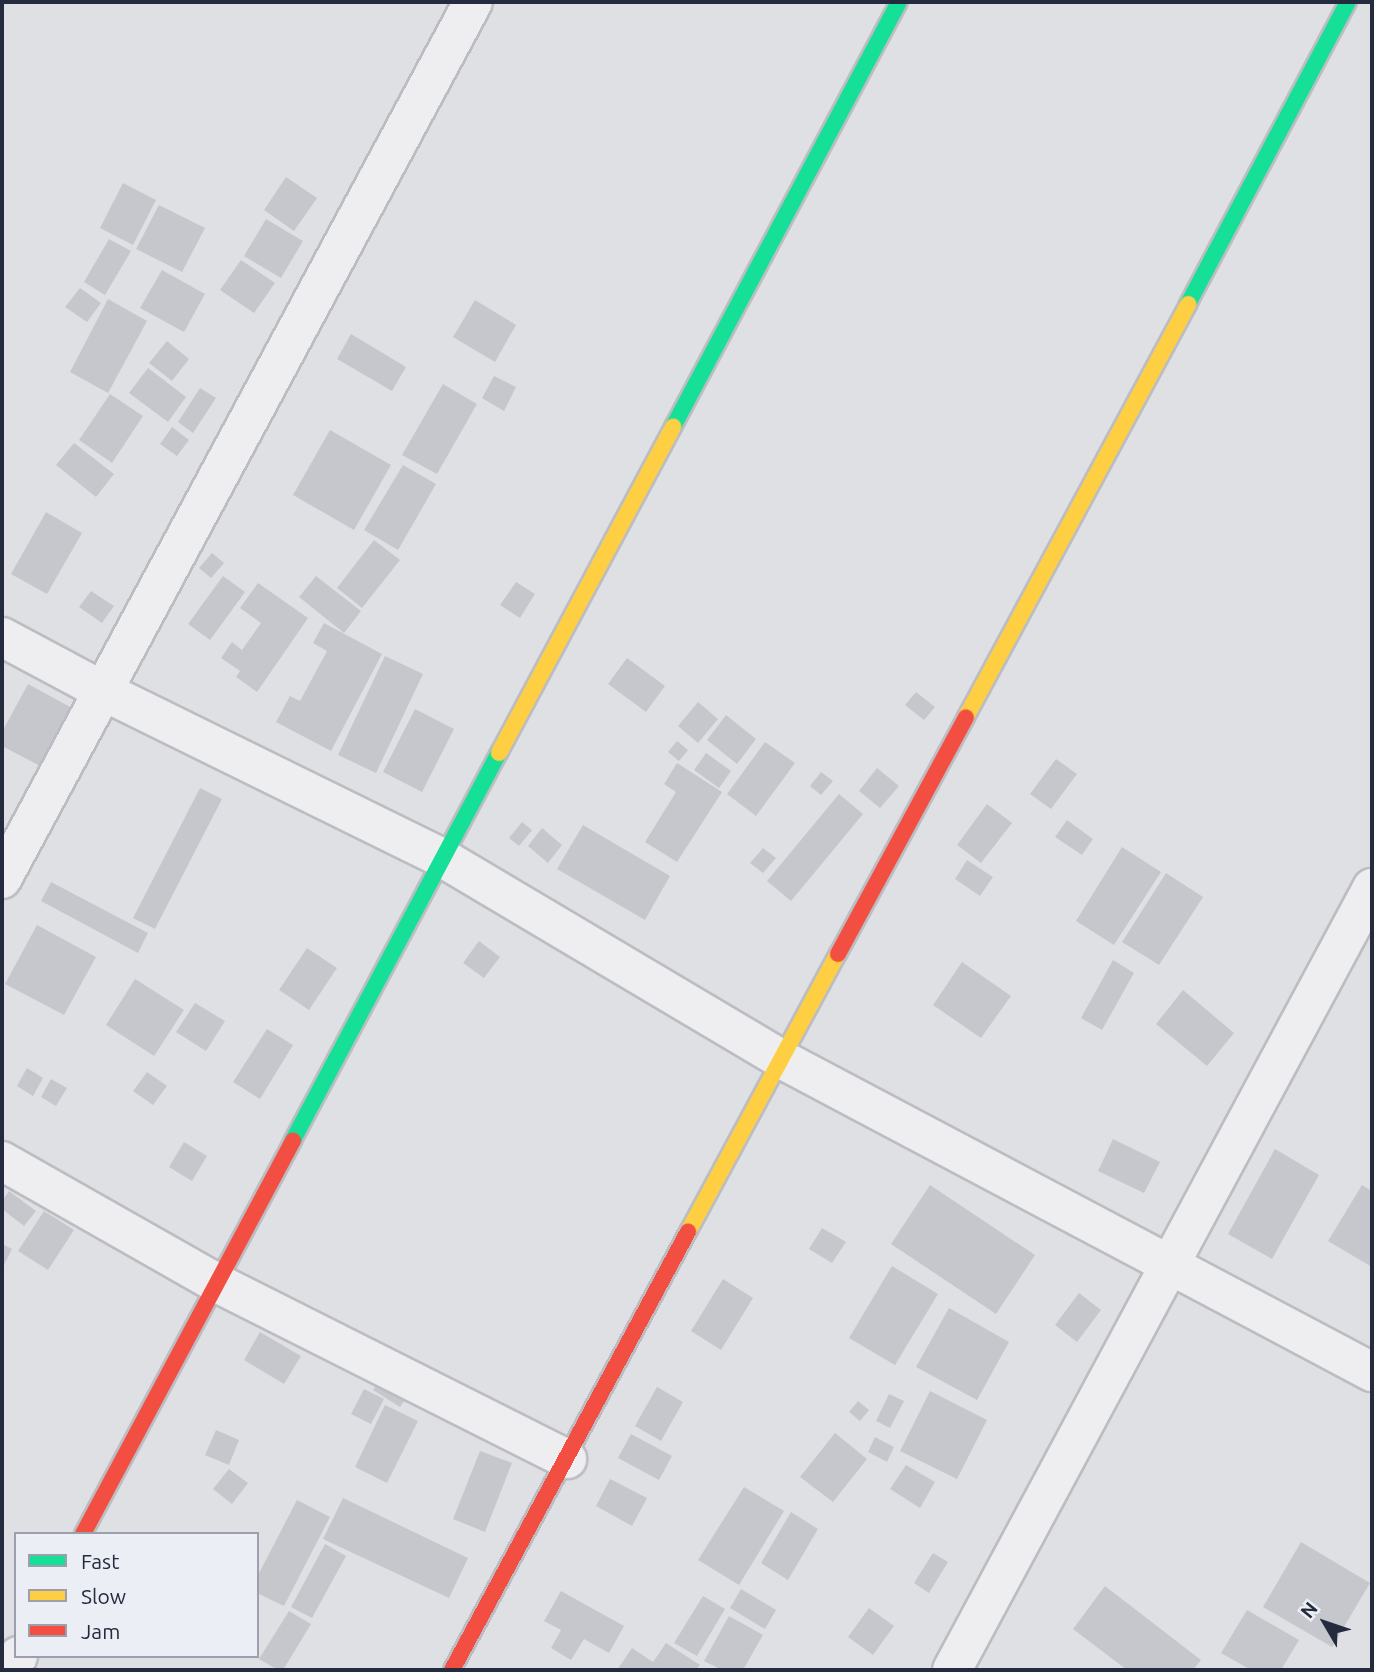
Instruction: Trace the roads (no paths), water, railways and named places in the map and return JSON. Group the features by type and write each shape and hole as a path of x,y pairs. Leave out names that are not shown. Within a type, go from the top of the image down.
{"street":[{"path":"2,879 472,2"},
{"path":"84,1532 441,857 899,2"},
{"path":"452,1670 1348,2"},
{"path":"2,637 103,691 441,857 781,1059 1372,1372"},
{"path":"951,1670 1372,888"},
{"path":"2,1161 217,1283 567,1459"}]}
